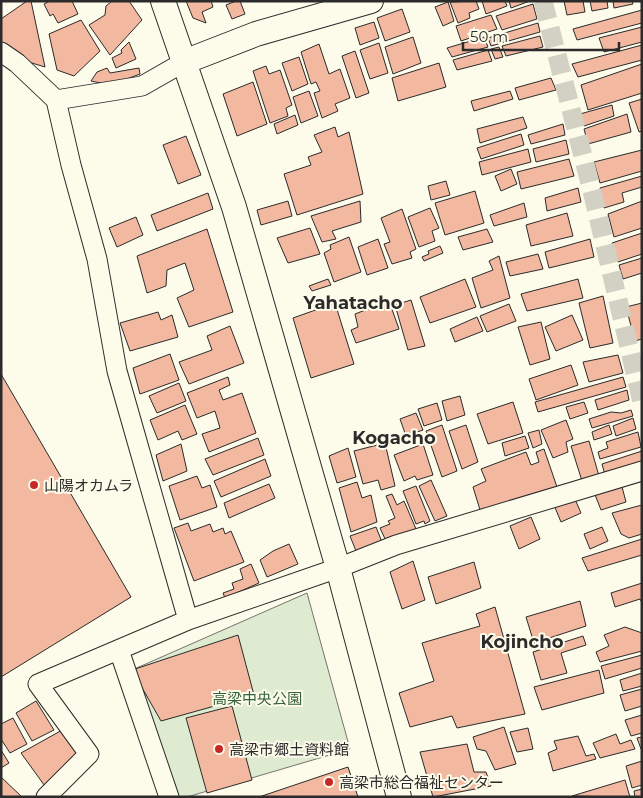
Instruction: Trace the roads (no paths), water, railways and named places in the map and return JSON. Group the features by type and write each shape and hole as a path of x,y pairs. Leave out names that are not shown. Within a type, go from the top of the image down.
{"street":[{"path":"163,1 234,207 338,568 399,797"},
{"path":"56,100 142,86 184,62 256,34 371,1"},
{"path":"1,52 17,63 56,100 71,165 97,259 117,371 188,620"},
{"path":"46,797 89,754 38,684 188,620 338,568 396,545 642,471"},
{"path":"120,650 169,797"}],"tunnel":[{"path":"543,1 593,195 642,402"}],"place":[{"name":"山陽オカムラ","path":"34,485"},
{"name":"高梁市郷土資料館","path":"219,749"},
{"name":"高梁市総合福祉センター","path":"329,782"}],"district":[{"name":"Yahatacho","path":"353,303"},
{"name":"Kogacho","path":"394,438"},
{"name":"Kojincho","path":"522,642"}],"park label":[{"name":"高梁中央公園","path":"257,698"}]}
